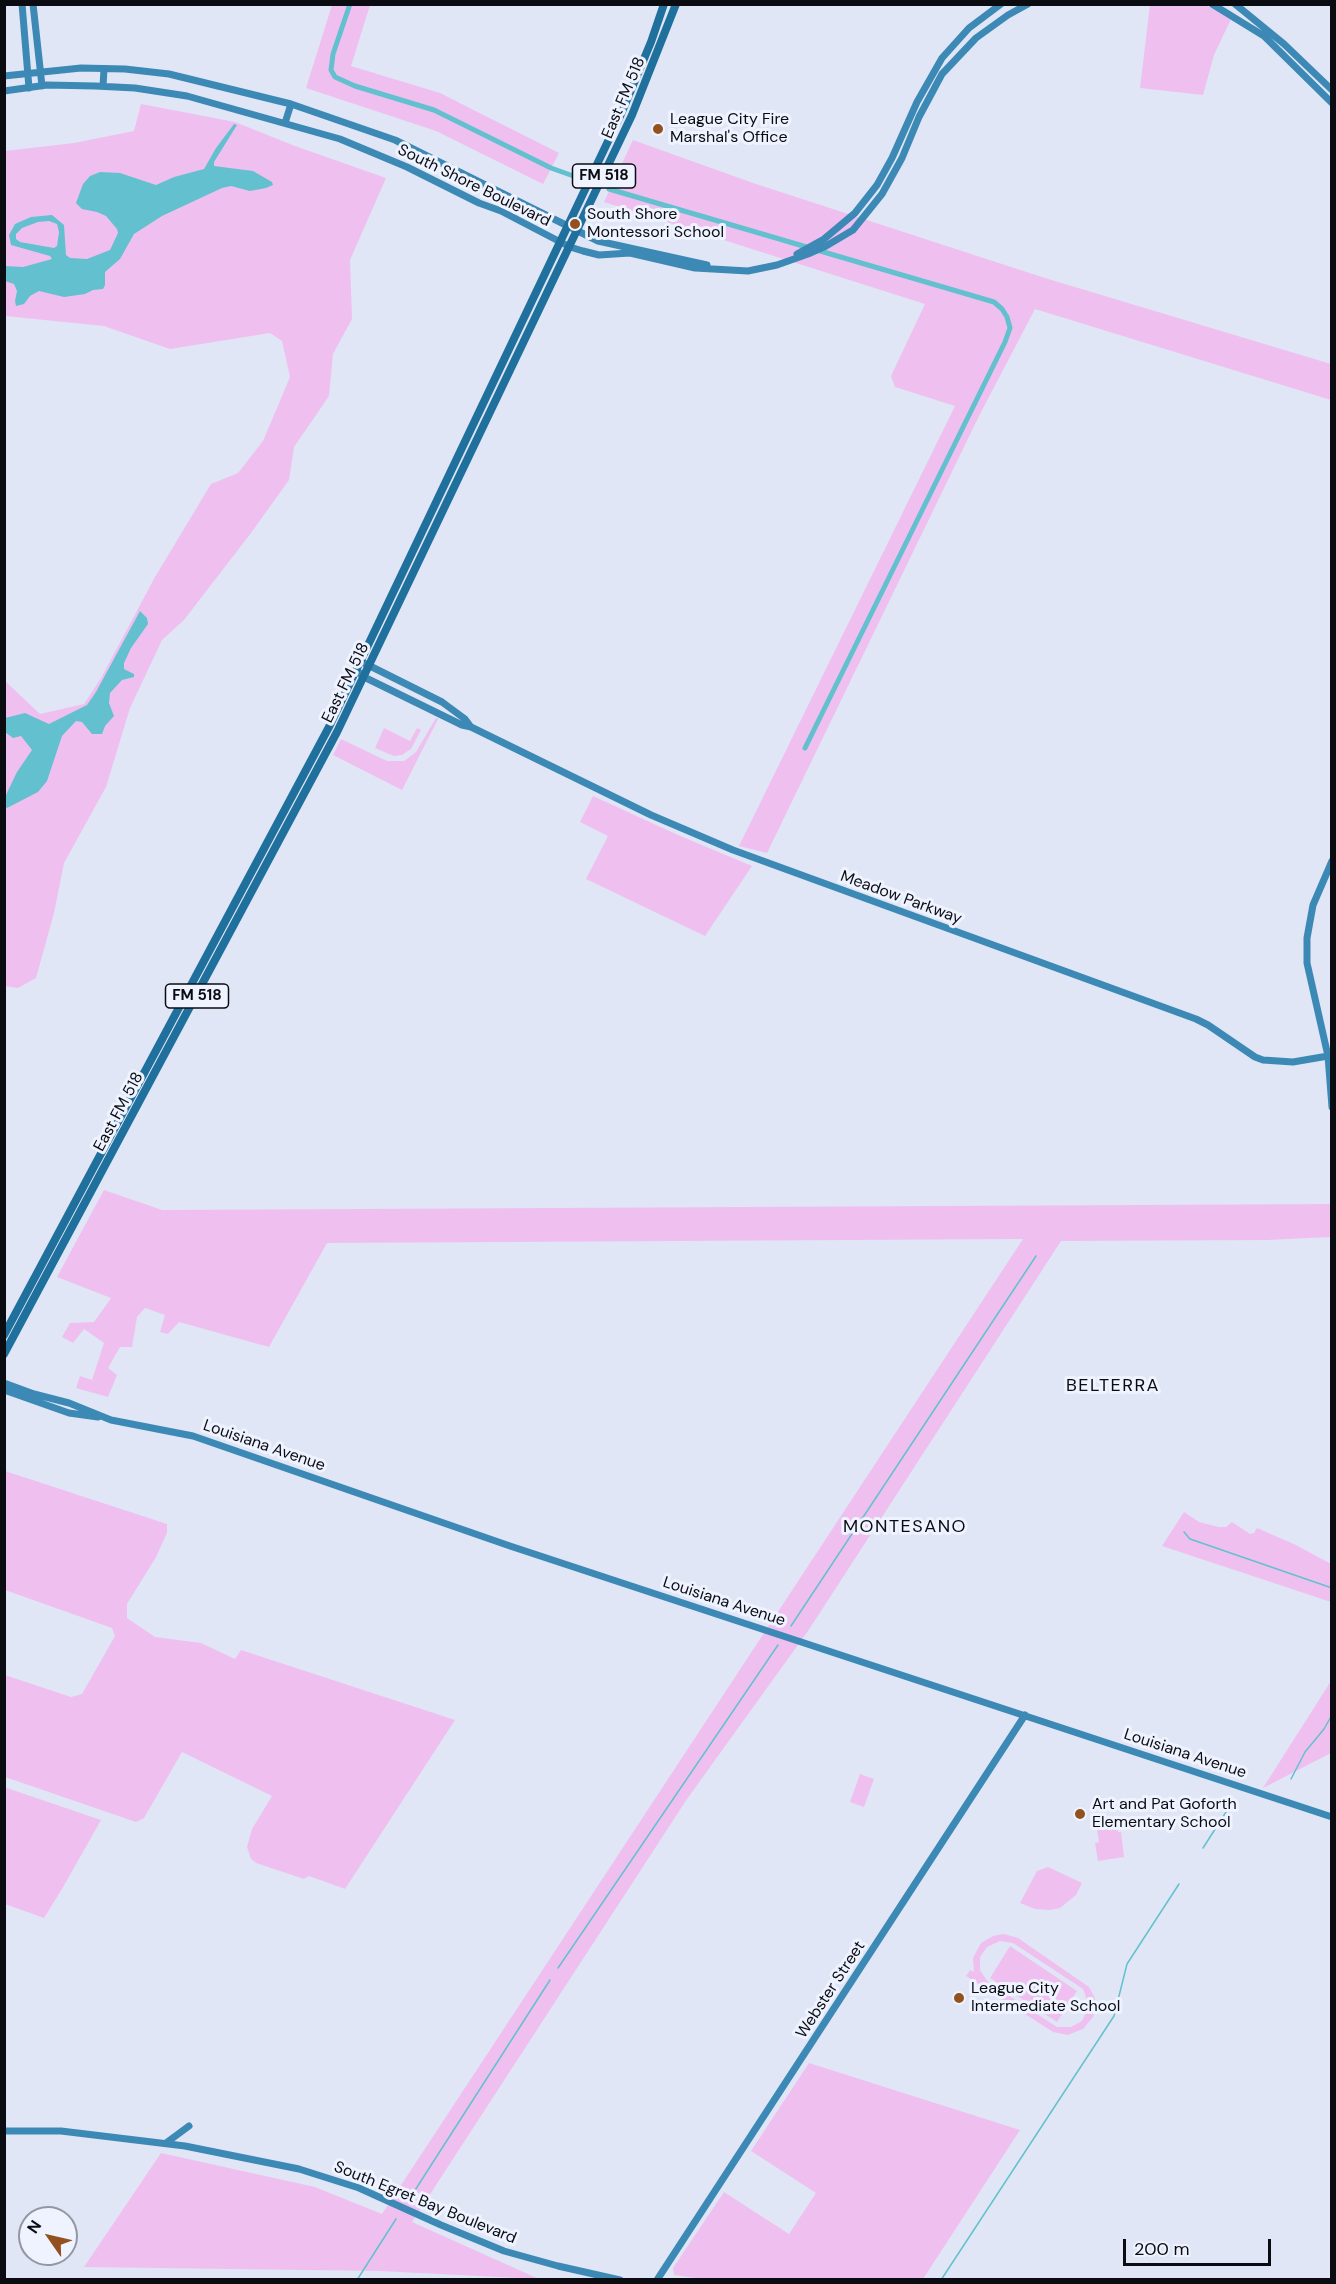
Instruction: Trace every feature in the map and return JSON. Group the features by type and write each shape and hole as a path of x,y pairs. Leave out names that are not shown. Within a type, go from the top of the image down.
{"main road":[{"name":"East FM 518","path":"4,1354 31,1294 356,670 622,111 664,4"},
{"name":"East FM 518","path":"4,1335 31,1294 278,847 364,677 579,230 632,115 676,4"},
{"path":"622,111 632,115"},
{"path":"438,499 448,503"}],"street":[{"path":"22,4 29,88"},
{"path":"33,4 42,86"},
{"name":"South Shore Boulevard","path":"4,91 42,86 103,86 187,96 340,139 501,211 570,247 599,255 630,253 695,268 736,272 777,265 808,254 855,213 877,185 917,102 942,58 969,28 1001,4"},
{"name":"South Shore Boulevard","path":"4,76 40,71 104,69 169,74 291,104 395,140 598,241 652,251 690,263 716,267 759,266 795,255 853,230 878,201 902,158 919,117 942,74 976,38 1028,4"},
{"path":"1212,4 1264,36 1332,103"},
{"path":"1235,4 1284,44 1332,90"},
{"path":"103,86 104,69"},
{"path":"285,123 291,104"},
{"name":"Meadow Parkway","path":"360,661 442,702 465,719 471,727"},
{"name":"Meadow Parkway","path":"356,670 364,677 462,725 471,727 693,834 1196,1020 1208,1025 1263,1060 1293,1062 1328,1056"},
{"path":"1332,861 1313,906 1307,938 1306,963 1328,1056 1332,1107"},
{"name":"Louisiana Avenue","path":"4,1383 69,1403 106,1418"},
{"name":"Louisiana Avenue","path":"4,1390 69,1413 106,1418 193,1436 510,1546 1332,1817"},
{"name":"Webster Street","path":"657,2280 1024,1715"},
{"path":"166,2143 189,2126"},
{"name":"South Egret Bay Boulevard","path":"4,2131 60,2131 166,2143 306,2171 359,2188 504,2251 620,2280"}],"shaded area":[{"path":"332,5 370,5 351,66 440,93 559,153 543,184 436,131 306,88"},
{"path":"1150,5 1205,5 1232,17 1214,55 1203,95 1140,88"},
{"path":"141,104 235,122 386,178 350,260 352,319 333,354 329,396 294,447 289,480 184,620 162,640 130,708 106,787 64,863 54,913 36,978 18,988 4,986 4,680 40,714 84,704 101,678 155,577 211,484 238,473 263,441 290,377 282,341 270,333 170,349 104,326 5,316 5,151 74,143 134,131"},
{"path":"633,140 753,183 1045,278 1331,364 1331,400 1035,309 979,416 767,853 739,846 955,406 895,387 891,376 925,304 604,202"},
{"path":"436,718 438,719 402,790 333,755 341,739 387,761 404,761 416,752"},
{"path":"384,728 410,741 417,728 421,730 411,749 402,755 394,756 375,748"},
{"path":"593,796 752,866 705,936 586,879 608,836 580,822"},
{"path":"104,1190 162,1210 1331,1204 1331,1237 1267,1240 1061,1241 808,1631 687,1799 412,2222 539,2279 379,2271 84,2267 161,2153 315,2187 382,2214 1023,1239 327,1243 269,1347 179,1322 168,1334 160,1332 165,1315 145,1308 137,1317 132,1347 120,1347 108,1368 117,1375 108,1397 76,1388 80,1376 92,1380 104,1343 84,1329 73,1343 62,1337 70,1323 94,1322 111,1298 57,1277"},
{"path":"5,1471 167,1524 167,1533 156,1557 127,1604 127,1618 155,1637 201,1643 235,1659 241,1650 455,1720 345,1889 309,1876 304,1879 256,1863 251,1859 247,1847 252,1829 272,1796 182,1752 144,1818 136,1822 5,1777 5,1675 71,1697 82,1694 115,1636 112,1628 5,1590"},
{"path":"1184,1512 1199,1522 1219,1527 1226,1527 1232,1522 1250,1534 1254,1533 1257,1528 1331,1564 1331,1602 1162,1546"},
{"path":"1331,1681 1331,1753 1263,1788"},
{"path":"860,1774 874,1779 864,1807 850,1802"},
{"path":"4,1787 101,1820 44,1918 5,1904"},
{"path":"1115,1819 1118,1832 1121,1832 1124,1857 1098,1861 1095,1843 1099,1842 1096,1822"},
{"path":"1048,1867 1082,1883 1076,1895 1060,1908 1050,1910 1035,1909 1020,1903 1037,1871"},
{"path":"1004,1934 1018,1938 1089,1987 1095,1998 1095,2007 1093,2017 1083,2029 1068,2035 1053,2032 966,1976 970,1970 974,1972 973,1958 981,1943 993,1936","holes":["1000,1941 1013,1943 1083,1989 1089,2006 1082,2021 1071,2027 1057,2027 988,1982 980,1970 980,1957 987,1947"]},
{"path":"1010,1946 1077,1991 1057,2022 990,1978"},
{"path":"809,2063 1020,2130 923,2279 710,2280 674,2275 673,2268 724,2192 789,2234 816,2193 751,2151"}],"water":[{"path":"234,124 237,125 214,162 214,166 253,171 272,182 273,185 250,191 231,186 222,188 162,216 134,234 120,259 105,272 103,289 64,297 39,291 30,296 24,304 16,306 17,291 14,284 5,281 5,266 23,267 52,259 50,256 11,245 9,235 15,224 31,217 52,215 64,225 66,255 70,258 87,259 110,250 118,233 106,216 82,209 76,203 83,184 90,176 100,172 120,173 156,185 174,177 204,169","holes":["49,221 57,224 59,232 57,246 54,248 20,242 16,239 16,234 22,228 38,222"]},
{"path":"140,611 147,618 148,624 131,648 124,663 124,669 134,674 134,677 122,680 110,693 109,703 114,716 105,726 102,734 92,734 82,722 76,721 62,736 47,781 38,792 7,808 5,797 17,772 32,750 21,736 13,738 5,732 5,718 25,713 49,724 87,705"}],"waterway":[{"path":"350,4 333,54 331,70 335,77 355,86 434,110 551,168 579,178"},
{"path":"609,189 994,302 1007,317 1010,328 1005,342 805,748"},
{"path":"791,1626 1036,1256"},
{"path":"1184,1532 1190,1539 1332,1588"},
{"path":"558,1968 778,1645"},
{"path":"1291,1779 1305,1752 1332,1715"},
{"path":"1203,1848 1228,1809"},
{"path":"941,2280 1114,2016 1127,1964 1179,1884"},
{"path":"410,2198 550,1980"},
{"path":"357,2280 396,2219"},
{"path":"109,2280 119,2280"}],"place":[{"name":"League City Fire Marshal's Office","path":"658,129"},
{"name":"South Shore Montessori School","path":"575,224"},
{"name":"Art and Pat Goforth Elementary School","path":"1080,1814"},
{"name":"League City Intermediate School","path":"959,1998"}],"district":[{"name":"BELTERRA","path":"1113,1386"},
{"name":"MONTESANO","path":"905,1527"}]}
